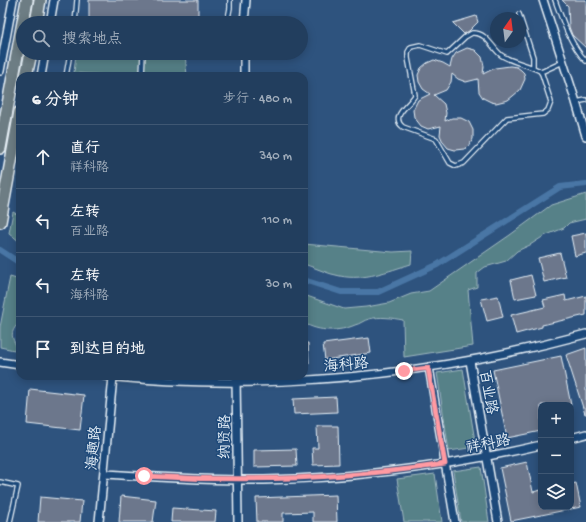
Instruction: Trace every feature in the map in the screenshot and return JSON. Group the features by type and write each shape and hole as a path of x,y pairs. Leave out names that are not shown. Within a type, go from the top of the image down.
{"main road":[{"path":"24,16 27,0"},
{"path":"37,16 40,0"},
{"path":"0,148 16,60"},
{"path":"28,72 30,60"},
{"path":"0,222 16,150"}],"street":[{"path":"0,71 13,0"},
{"path":"51,16 54,0"},
{"path":"245,16 246,0"},
{"path":"543,0 586,136"},
{"path":"42,72 44,60"},
{"path":"244,60 244,72"},
{"name":"海科路","path":"308,380 428,368 519,351 586,334"},
{"name":"百业路","path":"470,361 498,522"},
{"path":"0,362 16,364"},
{"path":"428,368 455,522"},
{"name":"海趣路","path":"99,522 113,380"},
{"name":"纳贤路","path":"236,380 238,522"},
{"path":"574,437 586,434"},
{"name":"祥科路","path":"104,474 237,480 350,475 445,464 487,457 538,446"}],"lane":[{"path":"75,16 76,0"},
{"path":"228,16 230,0"},
{"path":"555,0 563,23 576,51 586,61"},
{"path":"477,33 484,36 503,56 541,72 551,102 548,110 543,114 507,118 466,161 459,166 450,163 436,139 400,125 398,118 401,111 415,95 408,58 410,49 414,46 420,45 446,54 468,34 477,33"},
{"path":"526,35 533,56 532,67"},
{"path":"67,72 69,60"},
{"path":"142,72 143,60"},
{"path":"541,72 563,62"},
{"path":"576,102 586,100"},
{"path":"0,482 18,486 10,522"}],"green space":[{"path":"75,60 186,60 187,72 74,72"},
{"path":"586,194 586,219 569,223 564,228 544,236 517,251 506,261 485,267 477,273 477,287 468,290 473,346 404,357 403,320 373,318 359,324 336,330 316,328 308,325 308,296 344,309 389,303 411,294 429,291 551,205"},
{"path":"13,212 16,214 16,239 9,233"},
{"path":"308,244 393,252 412,251 411,264 385,272 367,276 349,277 326,272 308,265"},
{"path":"10,277 16,279 16,326 12,336 16,345 16,350 0,347 0,327"},
{"path":"463,369 476,447 449,451 437,373"},
{"path":"481,467 489,522 461,522 453,471"},
{"path":"435,474 442,522 404,522 397,479"}],"building":[{"path":"89,0 198,0 198,16 89,16"},
{"path":"562,0 586,0 586,48 572,35 569,27 568,6"},
{"path":"476,16 478,22 464,34 453,23"},
{"path":"467,48 475,50 482,57 484,66 483,74 495,68 510,66 517,67 521,70 524,73 525,79 520,90 513,96 508,100 496,103 483,98 479,92 478,79 466,82 458,79 452,74 451,82 446,90 434,95 444,104 446,113 445,121 452,118 461,118 469,122 473,130 473,139 468,147 455,150 448,148 443,142 440,135 441,126 428,129 421,126 414,117 413,110 418,100 430,94 423,89 419,82 418,75 421,68 434,60 450,67 452,59 456,53"},
{"path":"586,233 586,253 575,256 571,236"},
{"path":"560,253 566,277 544,282 538,258"},
{"path":"531,275 536,295 515,299 511,280"},
{"path":"565,295 566,301 586,296 586,315 542,325 542,327 516,334 511,315 545,307 543,300"},
{"path":"498,296 503,317 487,321 481,299"},
{"path":"369,338 371,353 325,360 323,344"},
{"path":"586,348 586,414 585,414 566,355"},
{"path":"561,356 570,402 538,402 538,432 507,438 493,370"},
{"path":"30,389 84,395 80,430 27,424"},
{"path":"336,397 337,412 294,414 293,399"},
{"path":"317,426 338,426 339,464 313,465 312,448 318,448"},
{"path":"296,449 297,466 254,467 254,450"},
{"path":"527,462 533,492 538,491 538,510 566,510 511,521 500,468"},
{"path":"574,483 576,483 581,507 574,508"},
{"path":"336,495 337,522 313,522 313,512 283,513 283,522 257,522 256,498"},
{"path":"121,496 156,500 153,522 119,522"},
{"path":"40,497 82,501 80,522 38,522"},
{"path":"172,508 216,511 215,522 171,522"}],"waterway":[{"path":"308,281 341,292 378,292 437,265 560,187 586,184"},
{"path":"0,250 16,260"}],"route":[{"path":"144,476 264,480 374,473 445,464 428,368 404,371"}]}
